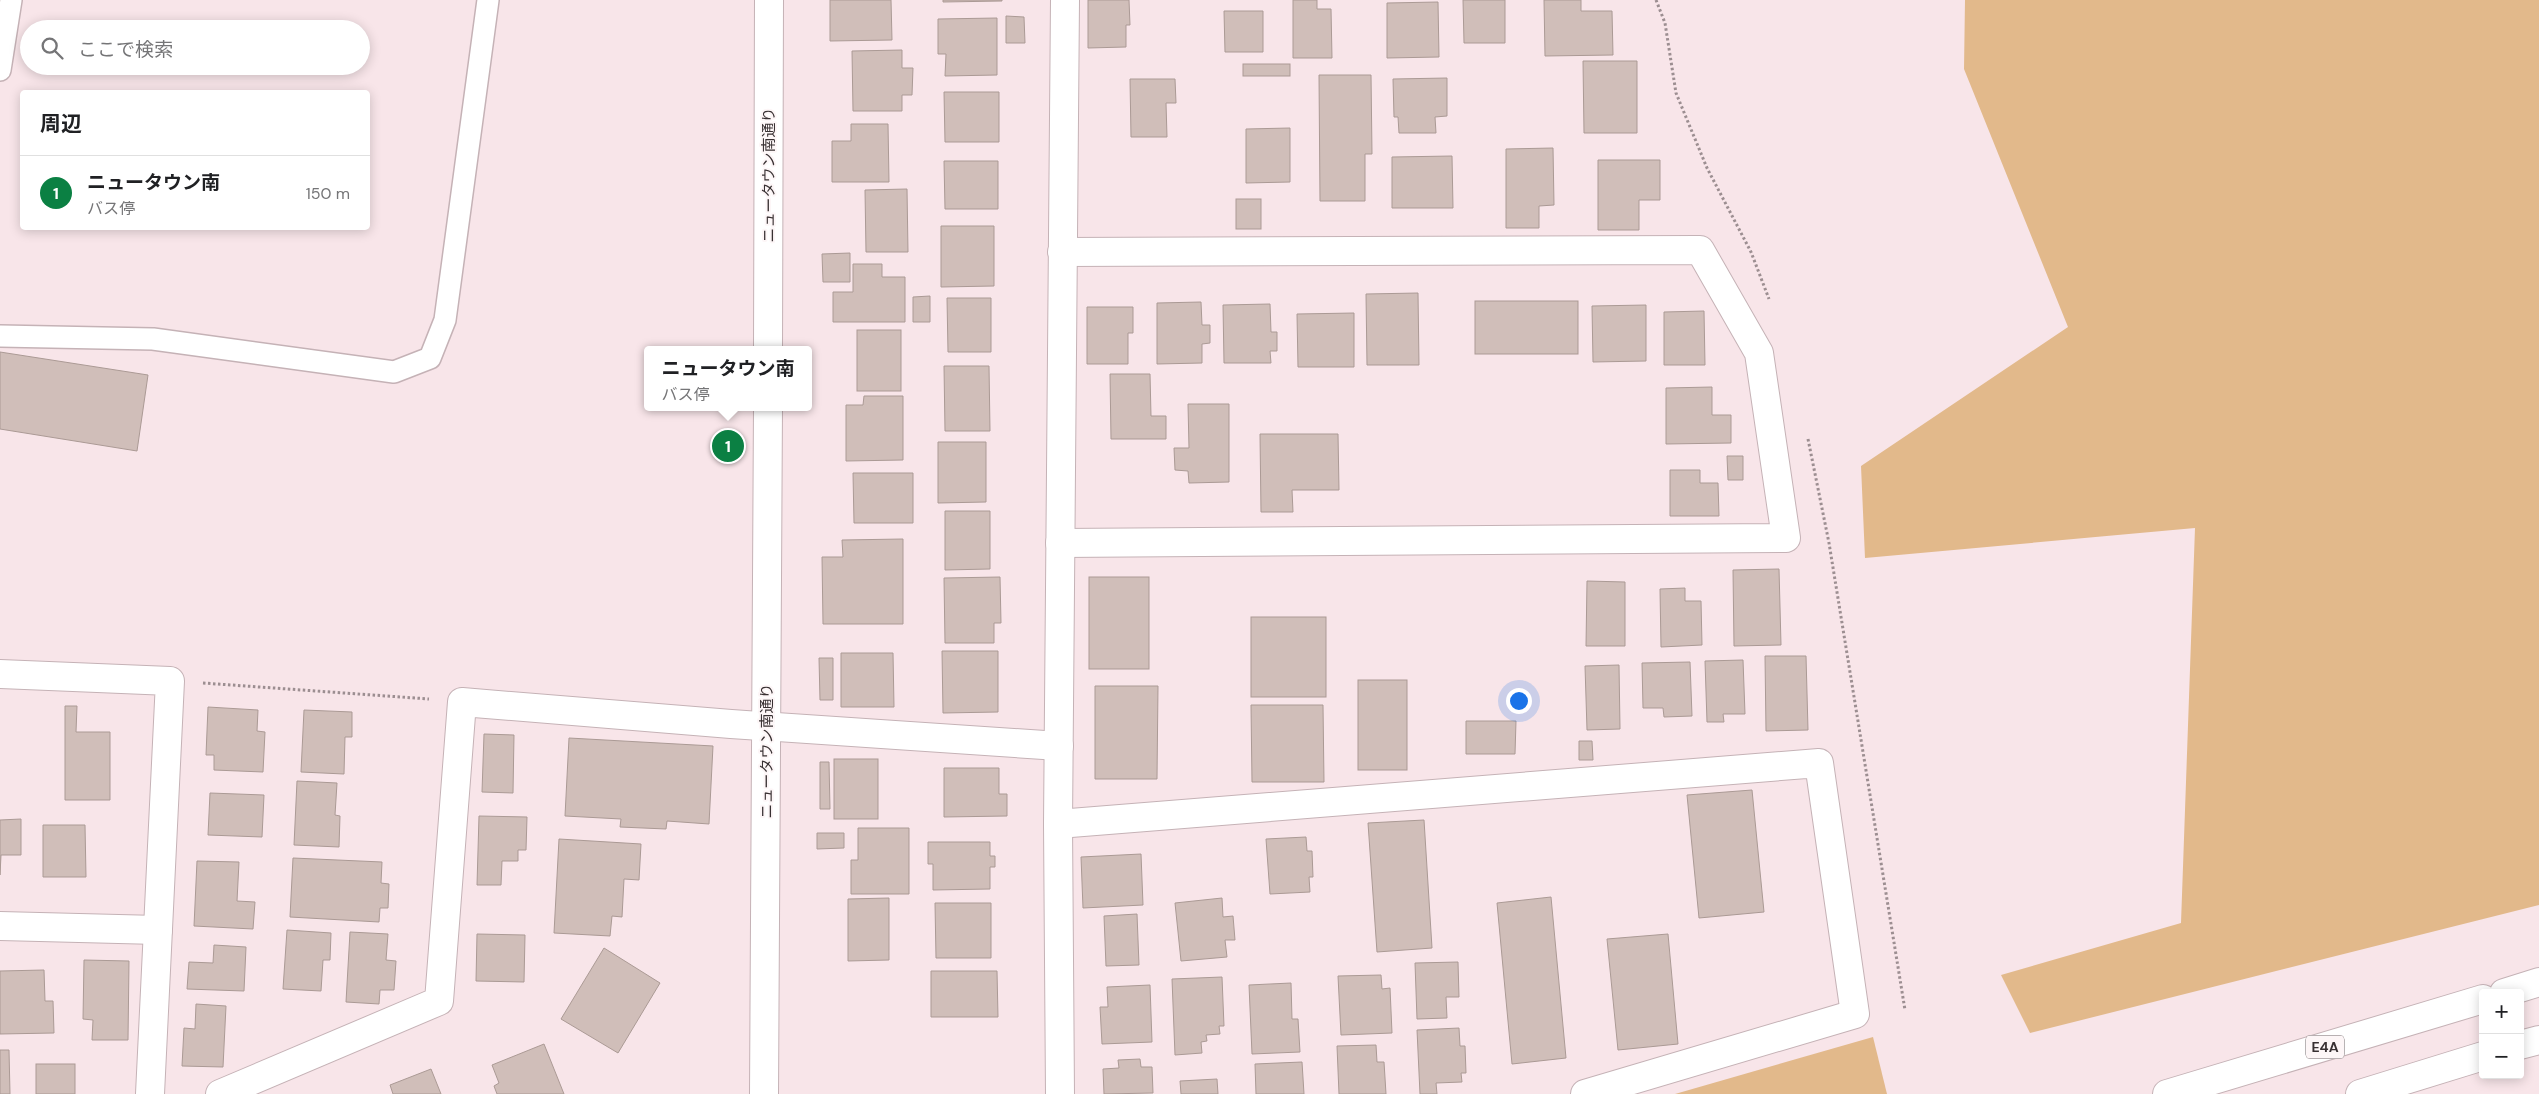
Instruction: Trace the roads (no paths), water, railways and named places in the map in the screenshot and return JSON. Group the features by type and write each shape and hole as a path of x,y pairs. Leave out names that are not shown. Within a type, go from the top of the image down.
{"main road":[{"name":"ニュータウン南通り","path":"768,346 769,0"},
{"path":"1060,1094 1058,746 1065,0"},
{"path":"1060,543 1786,538 1759,353 1700,250 1062,252"},
{"name":"ニュータウン南通り","path":"764,1094 768,411"},
{"path":"0,674 170,681 150,1094"},
{"path":"220,1094 439,1001 462,702 767,727 1058,746"},
{"path":"1058,824 1819,763 1855,1014 1585,1094"},
{"path":"0,926 158,930"},
{"path":"2517,989 2539,982"},
{"name":"E4A","path":"2167,1094 2479,1000"},
{"path":"2524,1044 2539,1040"},
{"path":"2360,1094 2479,1057"}],"lane":[{"path":"0,70 11,0"},
{"path":"0,336 153,340 394,372 430,358 445,320 488,0"}],"place":[{"name":"ニュータウン南","path":"728,446"}]}
